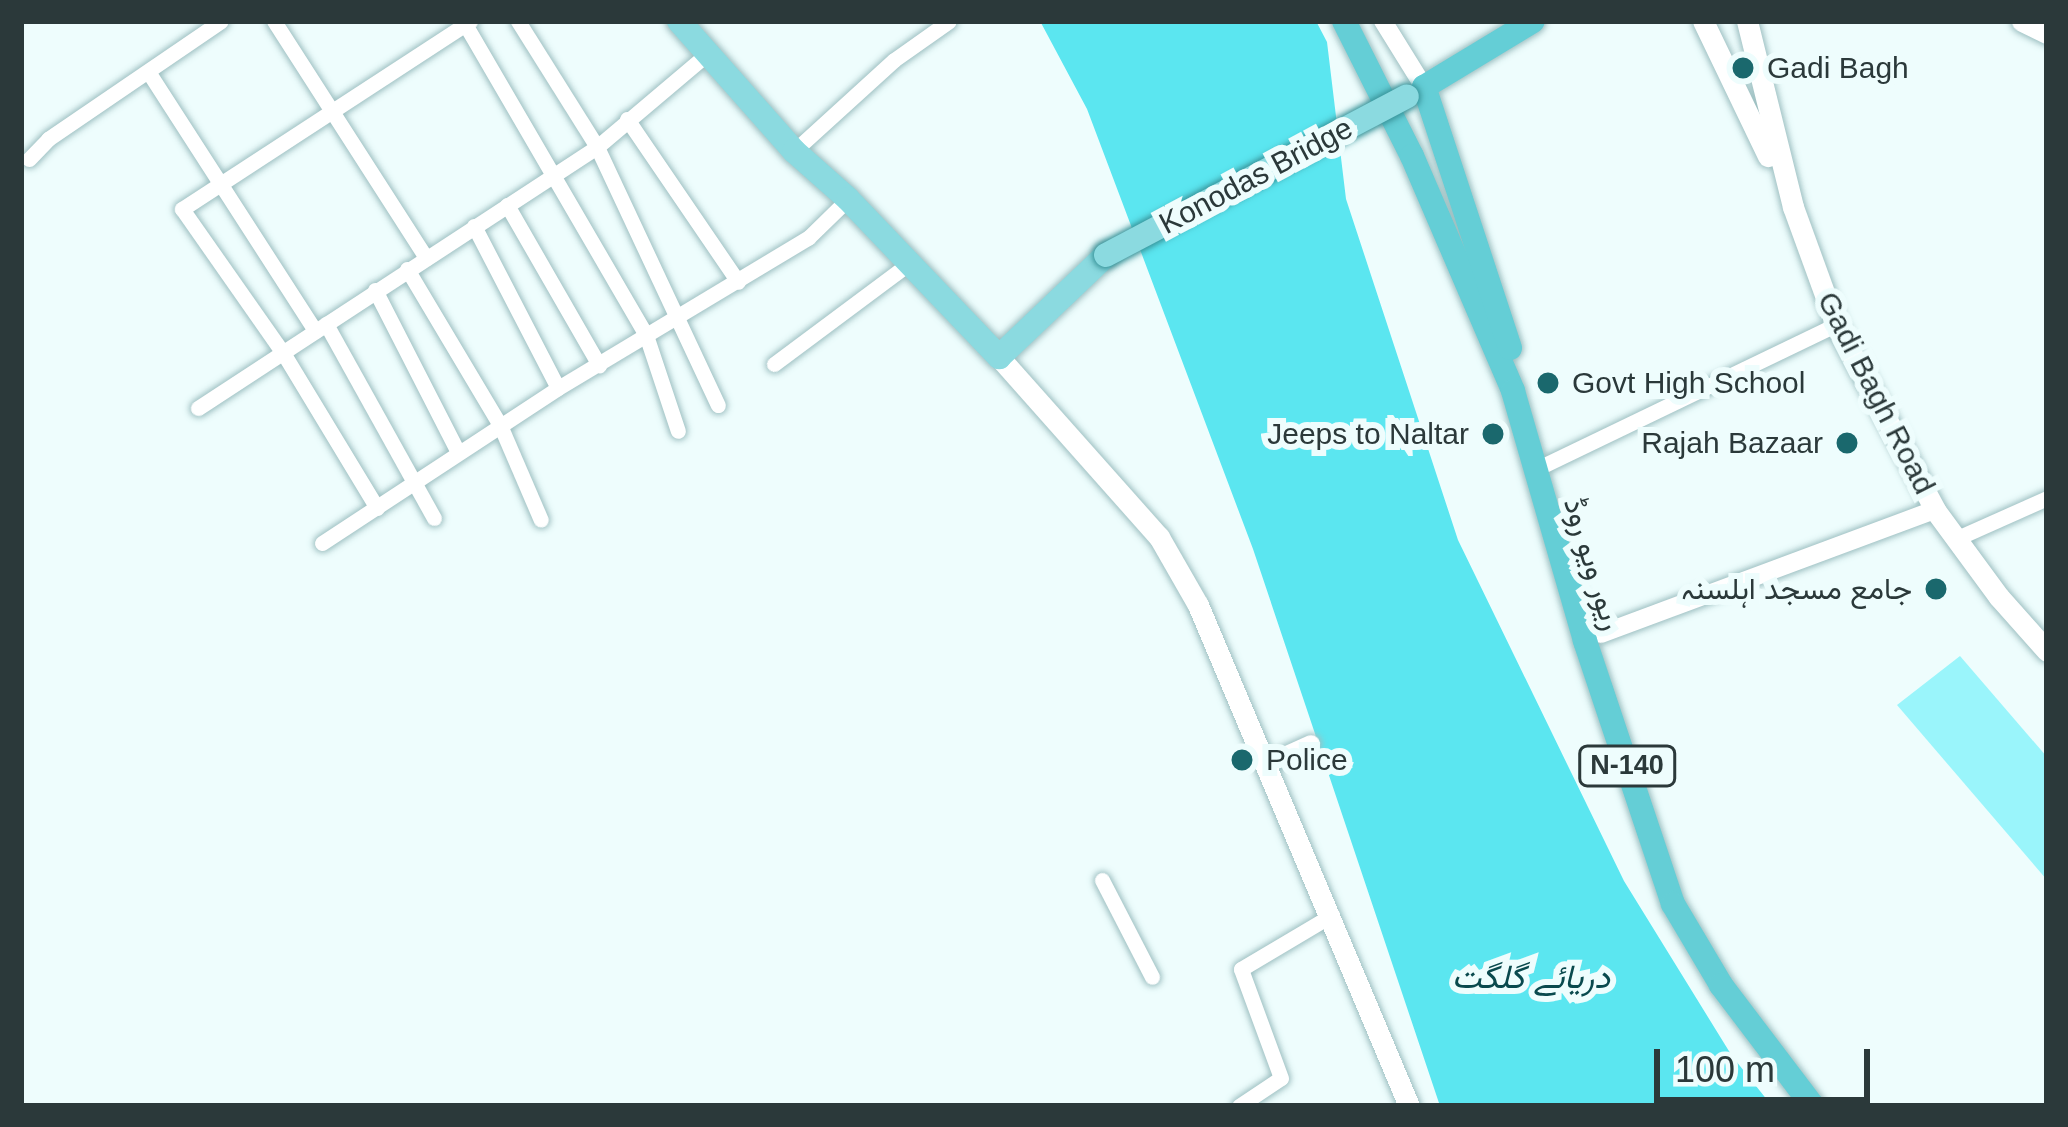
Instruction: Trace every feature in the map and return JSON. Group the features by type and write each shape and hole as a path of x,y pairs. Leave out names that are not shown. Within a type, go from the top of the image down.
{"highway":[{"name":"ریور ویو روڈ","path":"1344,21 1412,156 1513,391 1532,471 1673,904 1720,985 1813,1106"},
{"path":"1415,91 1533,21"},
{"name":"N-140","path":"1415,91 1512,353 1513,391"}],"main road":[{"path":"679,21 794,151 848,199 999,357 1159,537 1198,604 1269,763 1409,1106"},
{"name":"Gadi Bagh Road","path":"1703,21 1748,88 1836,325 1935,510"},
{"name":"Gadi Bagh Road","path":"1747,21 1748,88"},
{"path":"2022,21 2047,33"},
{"name":"Konodas Bridge","path":"999,357 1106,255 1415,91"},
{"path":"1935,510 2047,651"}],"street":[{"path":"29,159 48,140 221,21"},
{"path":"274,21 426,258"},
{"path":"518,21 598,147 718,405"},
{"path":"794,151 895,60 949,21"},
{"path":"1383,21 1415,91"},
{"path":"377,508 284,352 182,209 223,187 467,22 646,335 678,431"},
{"path":"198,408 598,147 707,54"},
{"path":"148,73 320,327 417,481 434,518"},
{"path":"627,119 737,282"},
{"path":"322,543 558,388 808,238 848,199"},
{"path":"507,205 599,365"},
{"path":"474,226 558,388"},
{"path":"774,364 908,263"},
{"path":"407,269 500,425 541,520"},
{"path":"375,290 458,452"},
{"path":"1532,471 1836,325"},
{"path":"1955,539 2047,499"},
{"path":"1601,634 1935,510"},
{"path":"1269,763 1312,744"},
{"path":"1102,880 1152,976"},
{"path":"1239,1106 1281,1078 1241,969 1332,915"}],"shaded area":[{"path":"1960,656 2047,757 2047,880 1897,705"}],"water":[{"name":"دریائے گلگت","path":"1040,21 1316,21 1327,42 1346,199 1458,540 1624,881 1732,1056 1772,1106 1440,1106 1253,549 1087,109"}],"place":[{"name":"Gadi Bagh","path":"1743,68"},
{"name":"Govt High School","path":"1548,383"},
{"name":"Jeeps to Naltar","path":"1493,434"},
{"name":"Rajah Bazaar","path":"1847,443"},
{"name":"جامع مسجد اہلسنہ","path":"1936,589"},
{"name":"Police","path":"1242,760"}]}
